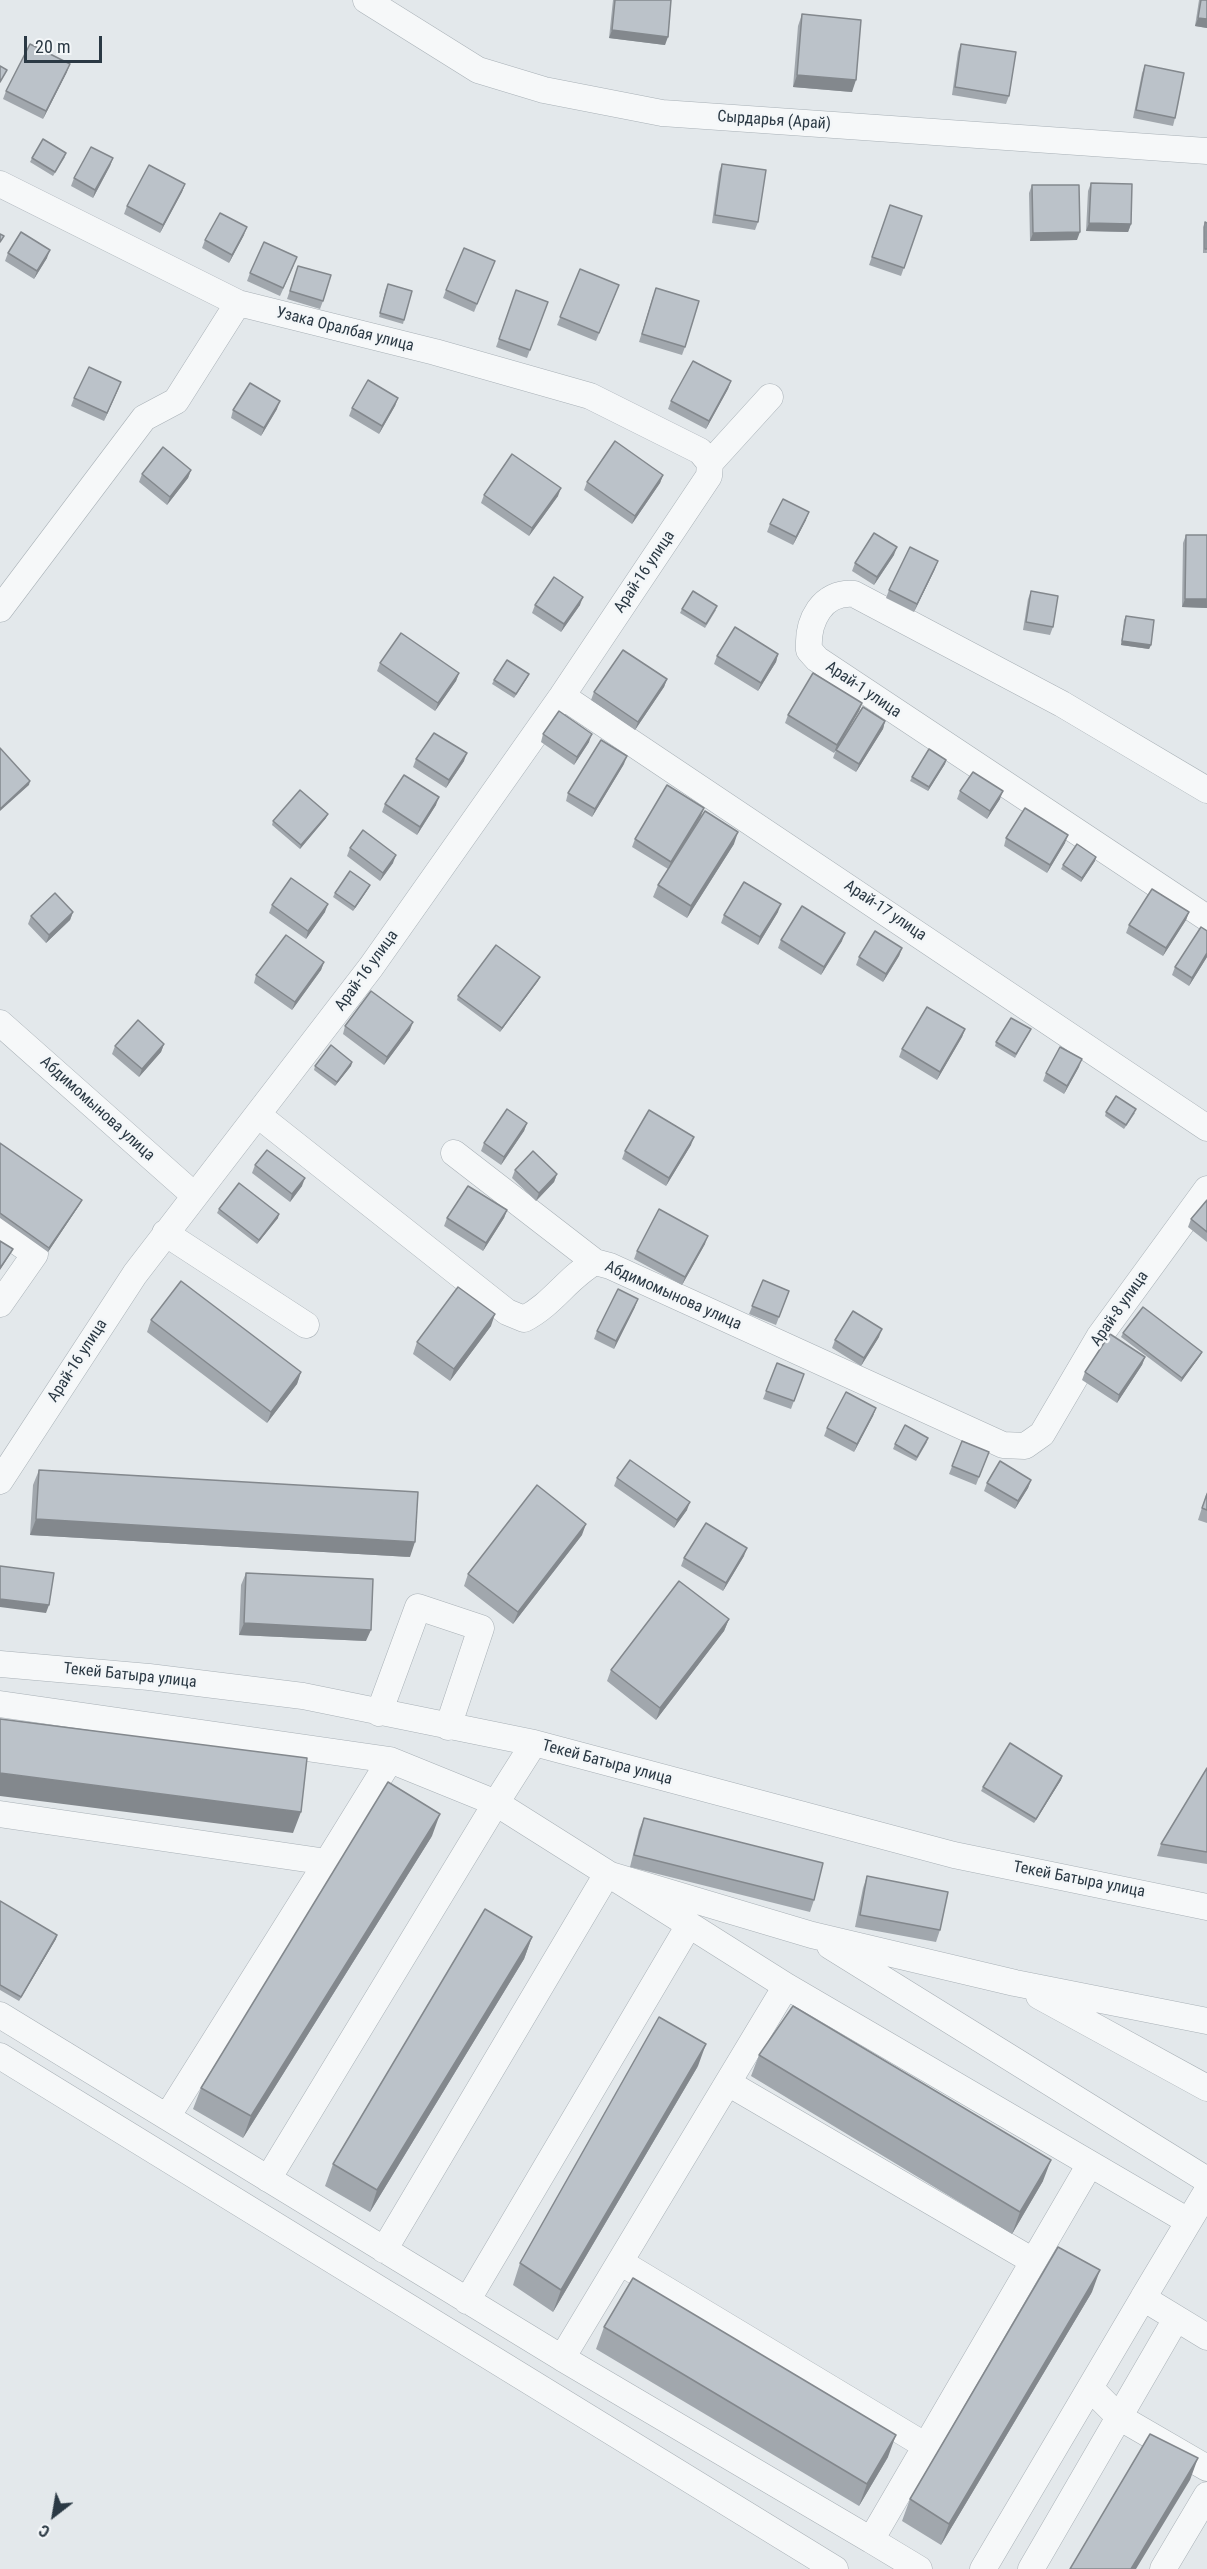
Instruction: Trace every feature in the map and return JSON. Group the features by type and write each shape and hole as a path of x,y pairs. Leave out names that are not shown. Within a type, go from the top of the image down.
{"street":[{"name":"Сырдарья (Арай)","path":"366,0 478,70 544,90 662,113 1207,151"},
{"name":"Узака Оралбая улица","path":"0,184 238,303 435,352 590,396 705,457"},
{"path":"0,609 144,418 176,400 238,303"},
{"path":"705,457 770,397"},
{"name":"Арай-16 улица","path":"0,1481 135,1274 371,967 562,696 709,476 705,457"},
{"name":"Арай-1 улица","path":"1207,790 1062,704 854,594 841,593 830,599 818,609 811,623 809,650 817,659 1207,918"},
{"name":"Арай-17 улица","path":"562,696 1207,1128"},
{"name":"Абдимомынова улица","path":"0,1023 194,1195"},
{"name":"Абдимомынова улица","path":"258,1114 507,1312 524,1319 539,1312 582,1269 595,1262 609,1266 1003,1445 1025,1446 1042,1434"},
{"path":"454,1153 595,1262"},
{"name":"Арай-8 улица","path":"1042,1434 1099,1337 1207,1189"},
{"path":"0,1230 35,1254 0,1304"},
{"path":"165,1233 306,1325"},
{"path":"379,1713 418,1607 481,1628 448,1727"},
{"name":"Текей Батыра улица","path":"0,1664 149,1677 303,1696 534,1743 954,1855 1207,1907"},
{"path":"0,1704 390,1760 496,1803 786,1986 1188,2222"},
{"path":"268,2179 534,1743"},
{"path":"167,2117 390,1760"},
{"path":"0,1814 327,1862"},
{"path":"607,1874 812,1935 1015,1983 1207,2021"},
{"path":"384,2250 607,1874"},
{"path":"467,2301 689,1925"},
{"path":"812,1935 1207,2180"},
{"path":"1015,1983 1207,2088"},
{"path":"562,2358 786,1986"},
{"path":"0,2015 467,2301 920,2569"},
{"path":"0,2056 835,2569"},
{"path":"728,2083 1034,2261"},
{"path":"871,2540 1090,2164"},
{"path":"983,2569 1207,2191"},
{"path":"620,2262 926,2446"},
{"path":"1143,2298 1207,2337"},
{"path":"1031,2569 1176,2319"},
{"path":"1090,2388 1119,2417 1207,2468"},
{"path":"1162,2569 1207,2495"}],"building":[{"path":"615,0 671,0 668,37 612,30"},
{"path":"1201,0 1207,0 1207,19 1198,18"},
{"path":"802,14 861,20 856,80 797,75"},
{"path":"30,44 70,64 46,111 6,91"},
{"path":"961,44 1016,52 1009,96 955,87"},
{"path":"1145,65 1184,73 1175,118 1136,110"},
{"path":"0,66 7,70 0,82"},
{"path":"43,139 66,153 55,172 32,158"},
{"path":"91,147 113,158 95,190 74,178"},
{"path":"722,164 766,170 758,222 715,215"},
{"path":"149,165 185,184 163,225 127,206"},
{"path":"1091,183 1132,184 1131,224 1089,223"},
{"path":"1032,185 1079,185 1080,232 1033,233"},
{"path":"890,205 922,216 904,268 872,257"},
{"path":"220,213 247,227 232,255 205,240"},
{"path":"1205,222 1207,223 1207,249 1205,249"},
{"path":"21,232 50,250 37,271 8,253"},
{"path":"264,242 297,257 283,288 250,273"},
{"path":"464,248 495,261 477,304 446,290"},
{"path":"298,266 331,275 323,301 290,291"},
{"path":"580,269 619,285 599,333 560,317"},
{"path":"388,284 412,291 404,320 380,313"},
{"path":"656,288 699,301 685,347 642,334"},
{"path":"516,290 548,302 530,350 499,339"},
{"path":"693,361 731,381 709,421 671,401"},
{"path":"89,367 121,382 107,413 74,398"},
{"path":"368,380 398,398 382,426 352,408"},
{"path":"250,383 280,401 264,428 233,410"},
{"path":"615,441 663,475 635,516 587,482"},
{"path":"163,447 191,470 170,497 142,474"},
{"path":"512,454 561,488 532,528 484,495"},
{"path":"783,499 809,512 796,537 770,524"},
{"path":"874,533 897,547 877,577 855,563"},
{"path":"1186,535 1207,535 1207,599 1185,599"},
{"path":"910,547 938,561 917,604 889,590"},
{"path":"554,577 583,597 564,624 535,605"},
{"path":"693,591 717,606 706,624 682,609"},
{"path":"1031,591 1058,596 1053,627 1026,622"},
{"path":"1126,616 1154,620 1151,645 1122,641"},
{"path":"735,627 778,654 761,683 717,656"},
{"path":"401,633 459,673 438,703 380,663"},
{"path":"623,650 667,679 638,722 594,692"},
{"path":"507,660 529,674 516,694 494,680"},
{"path":"813,673 862,703 837,745 788,715"},
{"path":"863,707 885,721 859,764 836,750"},
{"path":"559,711 592,734 577,757 543,734"},
{"path":"434,733 467,753 449,780 416,759"},
{"path":"601,740 627,756 595,809 568,793"},
{"path":"0,748 30,781 0,809"},
{"path":"929,749 946,760 929,787 912,777"},
{"path":"973,772 1003,791 990,811 960,791"},
{"path":"404,775 439,797 420,827 385,804"},
{"path":"667,785 704,808 671,862 635,839"},
{"path":"300,790 328,814 301,845 273,821"},
{"path":"1025,808 1068,835 1050,865 1006,838"},
{"path":"705,811 738,832 691,906 658,885"},
{"path":"363,830 396,855 383,873 350,848"},
{"path":"1077,844 1096,857 1082,878 1063,865"},
{"path":"350,871 370,885 355,907 335,893"},
{"path":"291,878 328,904 308,931 272,905"},
{"path":"744,882 781,904 760,937 724,915"},
{"path":"1152,889 1189,912 1166,948 1129,925"},
{"path":"55,893 73,912 49,935 31,916"},
{"path":"802,906 845,933 824,967 781,940"},
{"path":"1201,927 1207,931 1207,953 1192,978 1175,967"},
{"path":"875,931 902,948 886,974 859,957"},
{"path":"286,935 324,962 295,1002 256,975"},
{"path":"496,945 540,977 502,1028 458,996"},
{"path":"371,991 413,1022 387,1057 345,1026"},
{"path":"927,1007 965,1029 940,1072 902,1049"},
{"path":"1011,1018 1031,1029 1016,1054 996,1042"},
{"path":"138,1020 164,1044 142,1069 115,1046"},
{"path":"331,1045 352,1062 337,1082 315,1066"},
{"path":"1060,1047 1082,1059 1067,1086 1046,1073"},
{"path":"1116,1096 1136,1109 1126,1125 1106,1112"},
{"path":"507,1109 527,1123 504,1157 484,1143"},
{"path":"649,1110 694,1137 669,1178 625,1151"},
{"path":"0,1143 82,1200 49,1248 0,1213"},
{"path":"267,1150 305,1178 292,1194 255,1165"},
{"path":"533,1151 557,1174 539,1193 515,1170"},
{"path":"239,1183 279,1214 259,1240 219,1209"},
{"path":"468,1186 507,1210 486,1243 447,1218"},
{"path":"1207,1200 1207,1232 1191,1219"},
{"path":"659,1209 708,1236 685,1277 637,1251"},
{"path":"0,1241 13,1249 0,1268"},
{"path":"763,1280 789,1291 779,1317 752,1306"},
{"path":"181,1281 301,1372 271,1412 151,1320"},
{"path":"458,1287 495,1314 454,1369 417,1342"},
{"path":"618,1289 638,1299 616,1341 597,1331"},
{"path":"1143,1307 1202,1352 1182,1378 1123,1333"},
{"path":"853,1311 882,1329 864,1358 835,1340"},
{"path":"1110,1334 1145,1357 1119,1395 1085,1372"},
{"path":"777,1363 804,1374 794,1401 766,1391"},
{"path":"846,1392 876,1408 857,1444 827,1428"},
{"path":"905,1425 928,1438 917,1457 895,1444"},
{"path":"962,1441 989,1452 979,1477 952,1466"},
{"path":"630,1460 690,1502 677,1520 617,1478"},
{"path":"1000,1461 1031,1480 1018,1501 987,1483"},
{"path":"39,1470 418,1492 415,1542 36,1519"},
{"path":"537,1485 586,1524 518,1612 468,1574"},
{"path":"1207,1494 1207,1510 1202,1508"},
{"path":"706,1523 747,1548 726,1583 684,1558"},
{"path":"0,1566 54,1573 49,1605 0,1599"},
{"path":"246,1573 373,1579 371,1630 244,1623"},
{"path":"679,1581 729,1619 660,1708 611,1670"},
{"path":"0,1719 307,1758 301,1812 0,1773"},
{"path":"1010,1743 1062,1776 1036,1819 983,1787"},
{"path":"1207,1768 1207,1852 1161,1844"},
{"path":"388,1782 440,1814 251,2116 201,2088"},
{"path":"644,1818 823,1863 814,1900 634,1855"},
{"path":"867,1876 948,1892 940,1930 860,1915"},
{"path":"0,1901 57,1935 21,1997 0,1985"},
{"path":"485,1909 532,1937 377,2190 333,2164"},
{"path":"793,2006 1051,2160 1020,2212 759,2055"},
{"path":"659,2017 706,2044 561,2290 520,2263"},
{"path":"1058,2247 1100,2270 949,2524 910,2499"},
{"path":"633,2278 896,2435 867,2484 604,2327"},
{"path":"1150,2434 1198,2458 1131,2569 1070,2569"}]}
